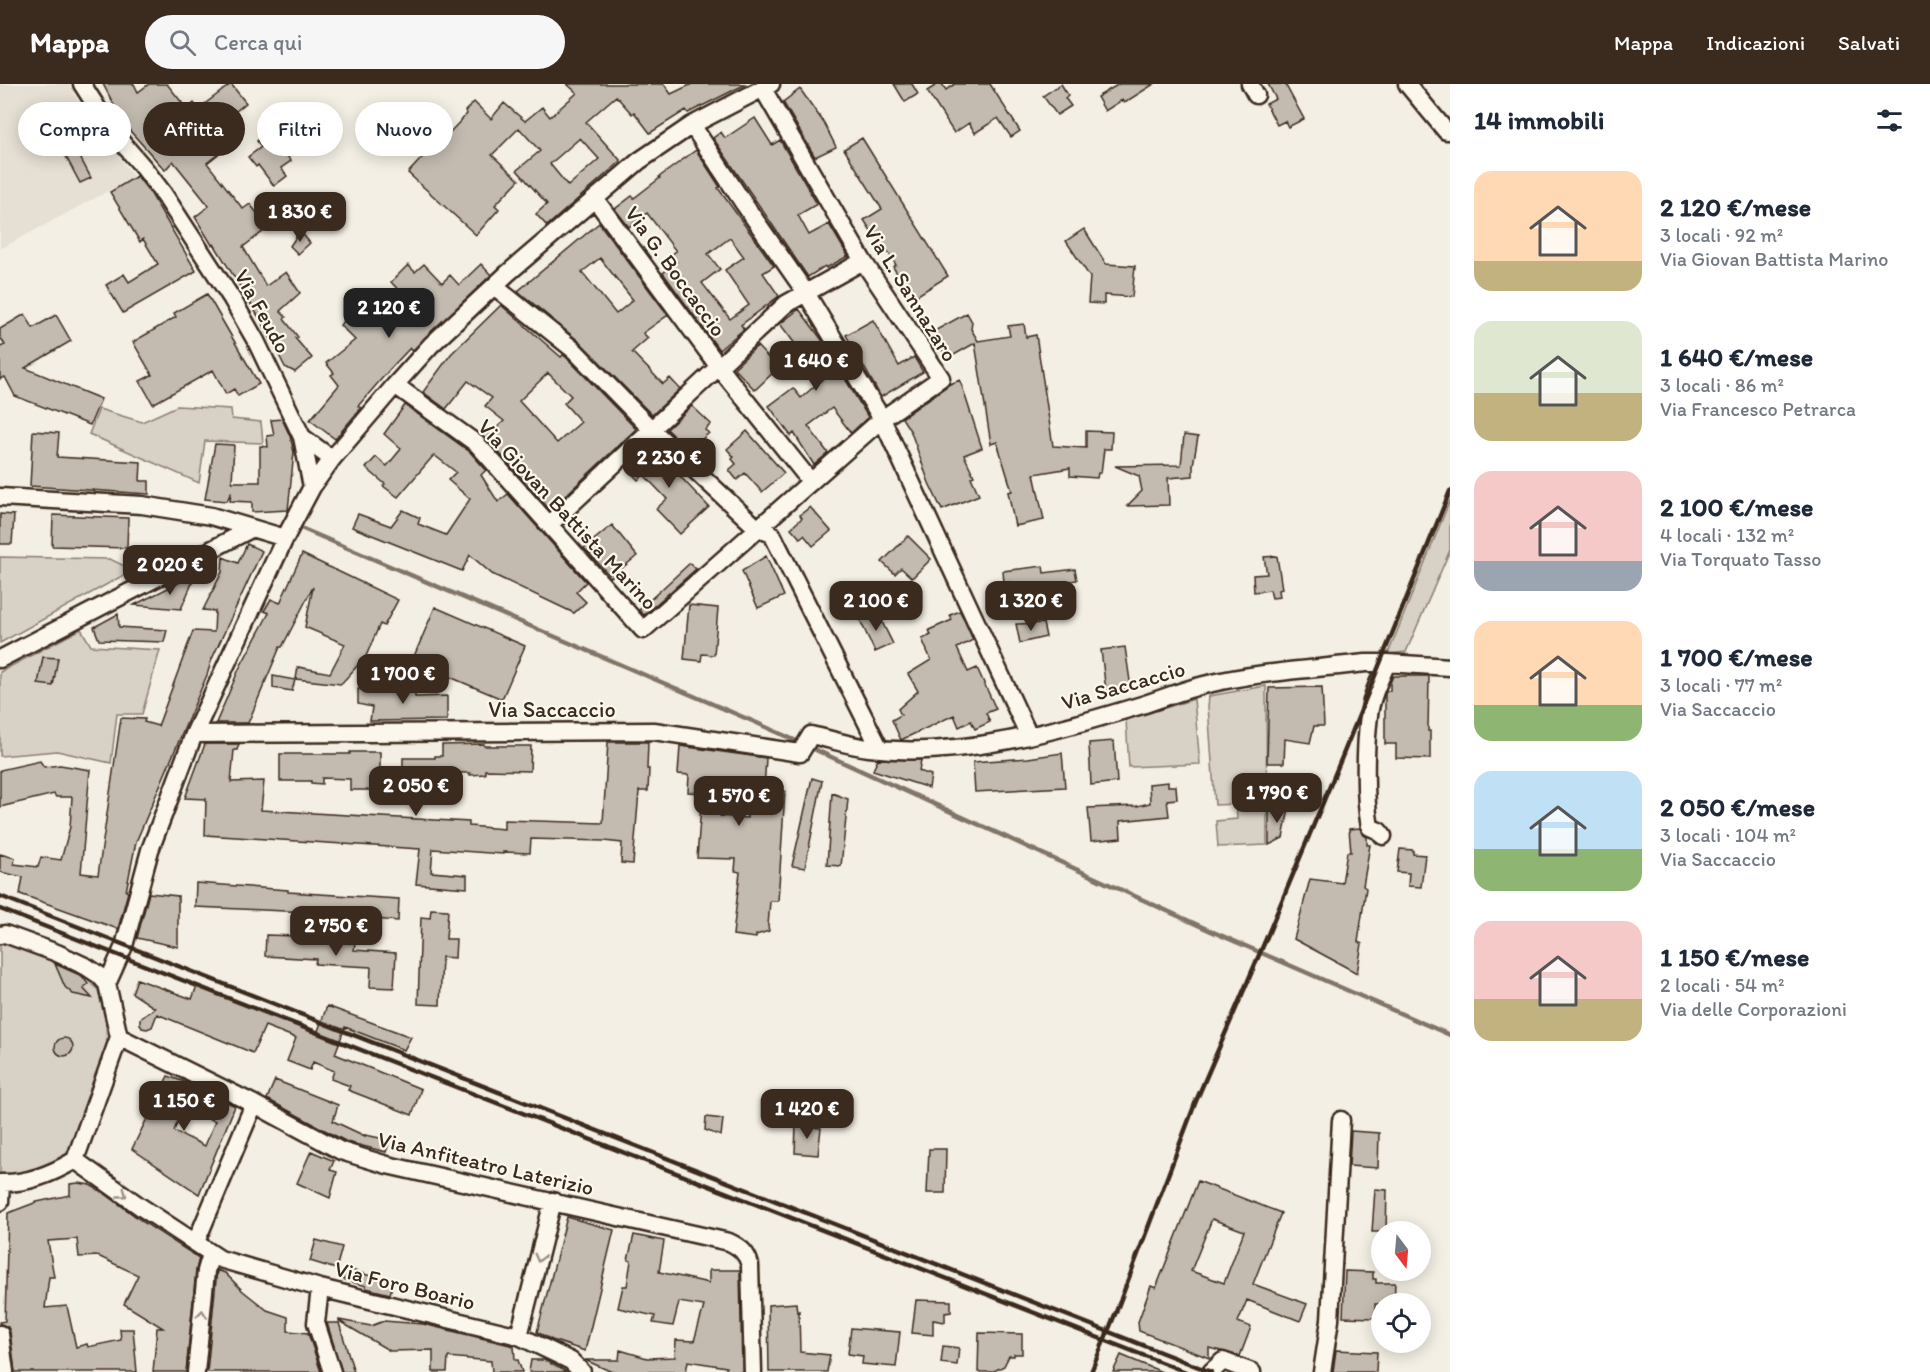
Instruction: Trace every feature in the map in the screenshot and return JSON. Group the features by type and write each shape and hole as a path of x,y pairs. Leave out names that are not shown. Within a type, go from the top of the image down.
{"street":[{"name":"Via Feudo","path":"82,84 112,131 163,193 232,299 256,341 302,437 312,487"},
{"path":"1407,84 1446,131 1450,131"},
{"path":"107,984 124,946 150,850 194,734 285,538 312,487 332,459 431,345 494,286 639,161 692,125 767,86"},
{"name":"Via L. Sannazaro","path":"757,528 882,419 941,378 863,261 767,86"},
{"path":"692,125 806,293 882,419 1029,736"},
{"name":"Via G. Boccaccio","path":"595,199 719,368 811,482"},
{"path":"549,525 786,304 863,261"},
{"path":"494,286 574,350 651,429 757,528 772,534 880,749"},
{"name":"Via Giovan Battista Marino","path":"395,385 477,444 643,630 757,528"},
{"path":"302,437 332,459"},
{"path":"0,497 142,505 211,516 285,538"},
{"path":"0,659 251,529"},
{"name":"Via Saccaccio","path":"194,734 654,731 800,753 811,735 867,748 951,749 1029,736 1233,679 1366,663 1450,667"},
{"path":"1383,836 1379,831 1370,827 1366,773 1369,714 1378,683 1387,663"},
{"path":"0,935 5,934 57,953 99,975 107,984 119,1037 75,1160 58,1170 29,1181 1,1183 0,1202"},
{"name":"Via Anfiteatro Laterizio","path":"119,1037 254,1104 341,1151 387,1165 553,1201 739,1246 746,1254 750,1265 753,1372"},
{"path":"196,1242 254,1104"},
{"path":"1322,1372 1330,1320 1341,1120"},
{"name":"Via Foro Boario","path":"75,1160 220,1259 320,1288 519,1336 571,1360 582,1372"},
{"path":"519,1336 553,1201"},
{"path":"196,1372 206,1271 211,1254"},
{"path":"320,1288 316,1323 332,1372"},
{"path":"0,1334 5,1372"},
{"path":"1210,1372 1223,1361 1252,1372"}],"shaded area":[{"path":"0,84 69,84 79,102 18,102 18,156 119,156 134,177 0,249"},
{"path":"177,406 231,409 232,419 261,422 263,443 205,441 199,483 89,434 99,409 142,422"},
{"path":"1450,500 1450,550 1406,652 1388,654"},
{"path":"0,557 110,559 133,570 0,643"},
{"path":"81,629 91,646 160,650 142,714 117,714 111,763 57,751 0,756 0,672"},
{"path":"1266,686 1267,845 1218,847 1216,821 1237,819 1236,804 1215,805 1209,696"},
{"path":"1194,699 1200,764 1129,767 1126,720"},
{"path":"0,942 18,944 86,978 98,990 106,1021 107,1053 72,1154 42,1171 0,1177"}],"building":[{"path":"103,84 134,84 138,92 149,84 167,84 181,102 143,102 143,145 131,132 131,102 112,102"},
{"path":"231,84 245,102 207,102"},
{"path":"567,84 664,84 671,94 692,84 746,84 688,113 686,110 650,133 634,112 632,114 616,96 586,122 621,161 547,226 536,214 547,204 517,170 540,151 519,128 492,155 519,180 495,205 499,209 476,235 408,173 424,156 453,156 453,129 467,114 465,111 474,102 491,119 504,103 525,121 542,107 550,117 577,93","holes":["580,138 599,159 568,186 550,164"]},
{"path":"894,84 912,84 918,94 905,102"},
{"path":"942,84 946,90 955,84 990,84 1020,131 1011,137 998,118 975,133 969,123 954,133 927,91"},
{"path":"1061,84 1068,95 1065,98 1071,106 1057,115 1043,96"},
{"path":"1119,84 1154,84 1124,103 1122,100 1105,111 1097,97"},
{"path":"1268,84 1285,84 1304,119 1288,127 1285,121 1277,125 1266,104 1276,99"},
{"path":"800,89 824,123 836,147 815,157 783,102"},
{"path":"755,118 772,145 780,140 817,204 798,215 809,235 829,224 848,256 826,268 825,266 808,277 713,138 721,132 725,138"},
{"path":"862,138 948,276 910,300 895,277 898,275 893,267 896,265 876,232 873,234 864,220 882,209 844,149"},
{"path":"257,150 257,156 287,156 291,161 281,168 287,176 274,186 258,165 256,167 248,157"},
{"path":"696,150 720,187 718,188 774,266 763,273 779,296 741,325 744,329 719,350 663,273 677,262 671,255 676,251 647,213 629,227 615,209 632,196 634,198","holes":["730,238 744,257 725,270 749,305 730,319 702,283 720,269 708,254"]},
{"path":"66,156 79,156 91,178 80,183"},
{"path":"153,156 216,156 207,163 243,209 250,204 257,213 275,199 286,214 243,247 266,286 286,272 300,293 280,311 298,337 295,338 312,358 295,372 285,367 263,324 195,217 209,206 173,161 165,170"},
{"path":"137,176 151,194 196,271 123,313 106,285 124,274 129,282 158,264 143,239 140,242 110,192"},
{"path":"599,223 668,315 643,333 648,338 632,352 663,384 670,378 680,389 652,415 581,343 518,291","holes":["600,258 633,300 616,314 582,272"]},
{"path":"1084,229 1106,264 1135,266 1132,297 1104,295 1104,304 1088,303 1090,277 1066,241"},
{"path":"300,231 310,243 298,254 290,246"},
{"path":"424,264 442,283 450,275 459,285 481,264 491,275 412,351 410,348 358,406 361,408 335,439 310,420 339,385 331,375 334,373 326,363 355,340 340,325 360,306 378,325 406,298 391,282 408,265 415,272"},
{"path":"207,294 259,384 238,396 234,389 226,394 213,370 153,404 140,381 152,375 133,342 176,317 174,313"},
{"path":"501,305 561,357 563,355 567,358 636,429 550,510 486,438 504,421 485,406 492,398 468,381 446,409 423,392 451,354","holes":["548,373 571,396 564,403 581,422 557,443 519,401"]},
{"path":"799,309 822,340 868,417 851,433 832,408 808,426 828,453 814,465 794,433 791,436 769,406 793,388 801,398 826,376 807,355 805,357 780,324"},
{"path":"967,313 972,322 971,329 978,341 1010,336 1008,326 1024,324 1026,337 1036,335 1053,446 1086,448 1086,431 1112,432 1111,449 1104,449 1101,473 1098,473 1097,478 1070,476 1070,468 1034,474 1044,520 1015,526 1008,492 1012,491 997,442 991,444 975,343 947,359 942,349 939,351 929,334"},
{"path":"25,314 33,328 56,315 71,341 25,368 101,399 90,425 15,396 5,377 0,379 0,347 5,345 0,337 0,329"},
{"path":"873,320 899,366 914,357 923,372 881,397 846,335"},
{"path":"757,346 778,368 755,390 734,368"},
{"path":"960,380 982,448 964,455 974,476 971,477 979,495 942,510 929,483 911,432 902,418 950,384"},
{"path":"405,405 470,452 486,470 481,475 498,502 508,494 586,582 576,592 586,602 574,613 492,574 470,555 462,571 352,527 358,514 391,526 403,510 420,518 418,524 446,535 470,499 448,480 456,472 434,455 398,497 383,486 385,484 366,468 376,457 387,466 401,449 384,434"},
{"path":"692,406 711,424 705,430 709,433 701,440 708,448 698,459 667,429"},
{"path":"282,419 294,452 288,510 252,512 252,502 230,501 231,492 227,501 205,499 215,444 234,445 232,482 260,482 260,446 268,447 267,436 274,435 271,420"},
{"path":"33,431 59,433 57,457 141,462 140,481 149,481 149,494 30,486"},
{"path":"747,431 784,473 762,492 745,473 737,480 729,470 736,464 732,459 734,457 727,449"},
{"path":"1184,435 1198,437 1193,476 1168,478 1169,505 1127,506 1142,491 1139,476 1115,466 1181,465"},
{"path":"651,444 676,467 673,469 709,507 680,534 656,509 667,499 644,475 638,480 626,467"},
{"path":"810,507 831,531 813,546 804,535 800,538 791,528 802,518 800,515"},
{"path":"0,514 14,515 12,544 0,544"},
{"path":"53,515 128,518 127,548 52,546"},
{"path":"612,525 637,556 611,577 584,548"},
{"path":"908,536 931,559 912,578 901,568 895,574 882,562"},
{"path":"247,544 262,551 212,659 136,842 126,891 128,892 118,929 20,894 23,877 0,872 0,854 15,858 14,864 38,867 41,857 61,860 70,827 72,797 56,797 54,794 0,807 0,770 40,761 44,767 60,765 90,770 81,873 98,875 121,718 145,719 144,722 158,726 193,631 214,632 215,611 203,610 222,572 223,557 238,563"},
{"path":"302,554 398,600 384,626 380,624 366,656 341,684 296,679 298,667 330,673 345,644 305,627 313,587 280,647 248,723 216,723 239,669 269,613 264,611 271,599 280,603"},
{"path":"766,556 784,596 758,608 742,571"},
{"path":"1277,556 1282,589 1279,590 1280,597 1272,598 1270,590 1254,592 1253,575 1267,574 1264,557"},
{"path":"690,563 696,569 644,615 639,610"},
{"path":"1043,566 1044,573 1075,569 1077,580 1051,584 1053,601 1015,607 1011,582 1004,583 1003,571"},
{"path":"196,574 181,609 134,605"},
{"path":"689,605 718,608 714,655 702,654 701,661 684,659"},
{"path":"435,607 525,646 502,699 412,661"},
{"path":"960,611 973,640 957,648 968,672 977,668 996,709 986,713 990,722 975,729 971,721 959,727 954,715 901,740 892,720 901,715 898,709 918,691 908,674 931,660 922,639 931,635 929,630 952,620 950,615"},
{"path":"877,612 893,644 875,652 860,620"},
{"path":"118,614 119,627 167,630 164,642 99,640 94,627"},
{"path":"1043,623 1046,637 1020,643 1016,624"},
{"path":"1125,647 1131,688 1106,691 1101,650"},
{"path":"43,657 58,658 53,686 38,684"},
{"path":"273,676 295,680 292,691 273,688"},
{"path":"1393,676 1429,676 1430,759 1396,758 1396,744 1385,744 1385,694 1386,691 1390,691"},
{"path":"1322,687 1324,726 1314,726 1310,743 1285,739 1284,763 1267,763 1269,688"},
{"path":"415,688 415,697 447,696 447,720 370,721 372,707 358,704 358,689"},
{"path":"1114,741 1117,782 1091,785 1089,743"},
{"path":"608,742 648,742 648,791 639,791 633,864 621,863 622,843 604,841 531,839 530,853 503,852 503,854 433,849 431,872 467,875 467,888 416,884 420,849 205,835 206,799 185,798 205,744 239,744 237,750 234,750 231,782 264,781 261,810 469,822 469,826 504,829 504,820 603,823"},
{"path":"484,744 484,746 531,746 530,771 485,770 485,774 470,775 470,773 403,772 403,758 442,756 442,745"},
{"path":"680,746 766,758 764,789 785,791 778,901 770,901 769,931 756,935 756,938 733,935 740,872 735,871 736,859 697,858 702,793 688,792 689,775 678,774","holes":["723,779 749,781 747,818 720,816"]},
{"path":"350,752 380,752 380,790 350,790 350,779 322,778 322,784 311,783 311,781 280,781 280,754 350,754"},
{"path":"1062,753 1065,787 975,792 973,762"},
{"path":"878,759 921,760 919,771 931,775 929,788 873,770"},
{"path":"812,778 822,781 805,868 792,866"},
{"path":"1168,782 1168,786 1176,786 1177,799 1167,800 1169,816 1120,821 1121,838 1091,841 1088,808 1137,806 1150,803 1149,784"},
{"path":"832,793 848,799 841,866 827,865"},
{"path":"1269,807 1289,809 1283,838 1269,845"},
{"path":"1360,828 1362,834 1367,837 1367,845 1370,845 1363,886 1366,888 1358,942 1362,944 1357,973 1294,939 1310,879 1342,883 1347,852 1351,852 1349,829"},
{"path":"1400,849 1413,850 1413,854 1425,855 1421,887 1408,886 1409,873 1397,872"},
{"path":"196,883 399,899 398,921 307,914 307,912 195,907"},
{"path":"149,893 178,896 178,947 137,938"},
{"path":"431,909 448,910 446,939 456,939 455,958 442,957 440,1005 418,1004 421,917 430,918"},
{"path":"266,935 296,936 296,940 355,943 354,950 396,953 394,988 370,987 371,967 315,964 316,959 265,956"},
{"path":"55,964 82,976 88,984 83,988 92,998 73,994 65,987"},
{"path":"137,979 192,999 197,986 318,1031 327,1006 411,1037 404,1050 345,1027 335,1054 421,1089 412,1115 348,1090 350,1086 331,1079 334,1071 313,1062 310,1070 287,1061 296,1038 265,1026 253,1053 157,1014 152,1027 142,1028 140,1019 155,1008 132,993"},
{"path":"64,1038 70,1041 73,1047 70,1053 64,1056 58,1053 55,1047 58,1041"},
{"path":"168,1076 195,1086 235,1106 199,1194 132,1149","holes":["183,1108 215,1121 205,1146 174,1131"]},
{"path":"275,1080 338,1105 333,1121 365,1136 390,1140 386,1152 347,1142 267,1099"},
{"path":"706,1117 723,1119 721,1136 705,1130"},
{"path":"796,1125 821,1128 818,1155 795,1153"},
{"path":"1351,1131 1379,1133 1378,1168 1349,1166"},
{"path":"929,1149 946,1149 945,1193 927,1193"},
{"path":"311,1151 334,1161 330,1170 337,1172 330,1198 297,1183"},
{"path":"1198,1181 1281,1213 1253,1284 1307,1304 1300,1321 1247,1300 1238,1322 1251,1327 1240,1356 1209,1348 1209,1358 1139,1331 1138,1322 1151,1286 1156,1288","holes":["1212,1219 1244,1231 1224,1283 1191,1271"]},
{"path":"70,1184 90,1185 104,1193 143,1222 199,1258 186,1372 153,1372 157,1328 163,1328 124,1304 138,1275 98,1256 79,1257 77,1239 48,1241 54,1277 49,1277 45,1308 67,1306 76,1347 87,1344 88,1347 121,1340 120,1329 133,1329 137,1372 15,1372 10,1332 8,1327 0,1324 5,1321 8,1213 37,1202 70,1195"},
{"path":"1375,1189 1387,1190 1386,1221 1373,1221"},
{"path":"567,1217 614,1230 585,1351 552,1340 537,1332"},
{"path":"634,1235 664,1241 659,1272 709,1283 709,1270 740,1270 742,1372 726,1372 726,1367 688,1361 686,1372 612,1372 585,1360 619,1360 620,1350 647,1358 675,1357 676,1340 694,1341 704,1306 679,1302 673,1326 653,1323 655,1316 618,1308 623,1286 627,1286 631,1261 628,1260"},
{"path":"316,1240 342,1247 336,1269 310,1261"},
{"path":"345,1268 393,1283 390,1294 342,1279"},
{"path":"217,1270 225,1273 267,1310 288,1317 288,1331 308,1333 321,1372 207,1372"},
{"path":"1345,1271 1371,1272 1371,1281 1395,1283 1395,1293 1371,1293 1371,1318 1343,1317"},
{"path":"916,1300 951,1301 951,1312 945,1313 945,1322 933,1320 933,1335 912,1333"},
{"path":"796,1303 797,1312 799,1311 800,1352 830,1355 827,1372 769,1372 768,1305"},
{"path":"339,1320 371,1326 384,1321 423,1324 514,1346 515,1360 518,1360 522,1372 492,1372 491,1361 448,1357 447,1372 433,1372 433,1350 390,1351"},
{"path":"327,1323 339,1323 354,1372 342,1372"},
{"path":"851,1328 900,1332 896,1367 862,1364 863,1356 848,1354"},
{"path":"979,1333 1022,1334 1022,1354 1009,1356 1004,1366 992,1372 978,1372"},
{"path":"943,1346 959,1348 957,1365 941,1363"},
{"path":"1336,1350 1377,1353 1376,1372 1333,1372"},
{"path":"1121,1355 1162,1372 1113,1372"},
{"path":"531,1360 544,1360 567,1372 529,1372"}],"waterway":[{"path":"303,529 757,723 1211,931 1450,1035"}],"railway":[{"path":"1091,1372 1196,1101 1342,757 1450,491"},
{"path":"0,896 1211,1372"},
{"path":"0,909 1186,1372"}]}
